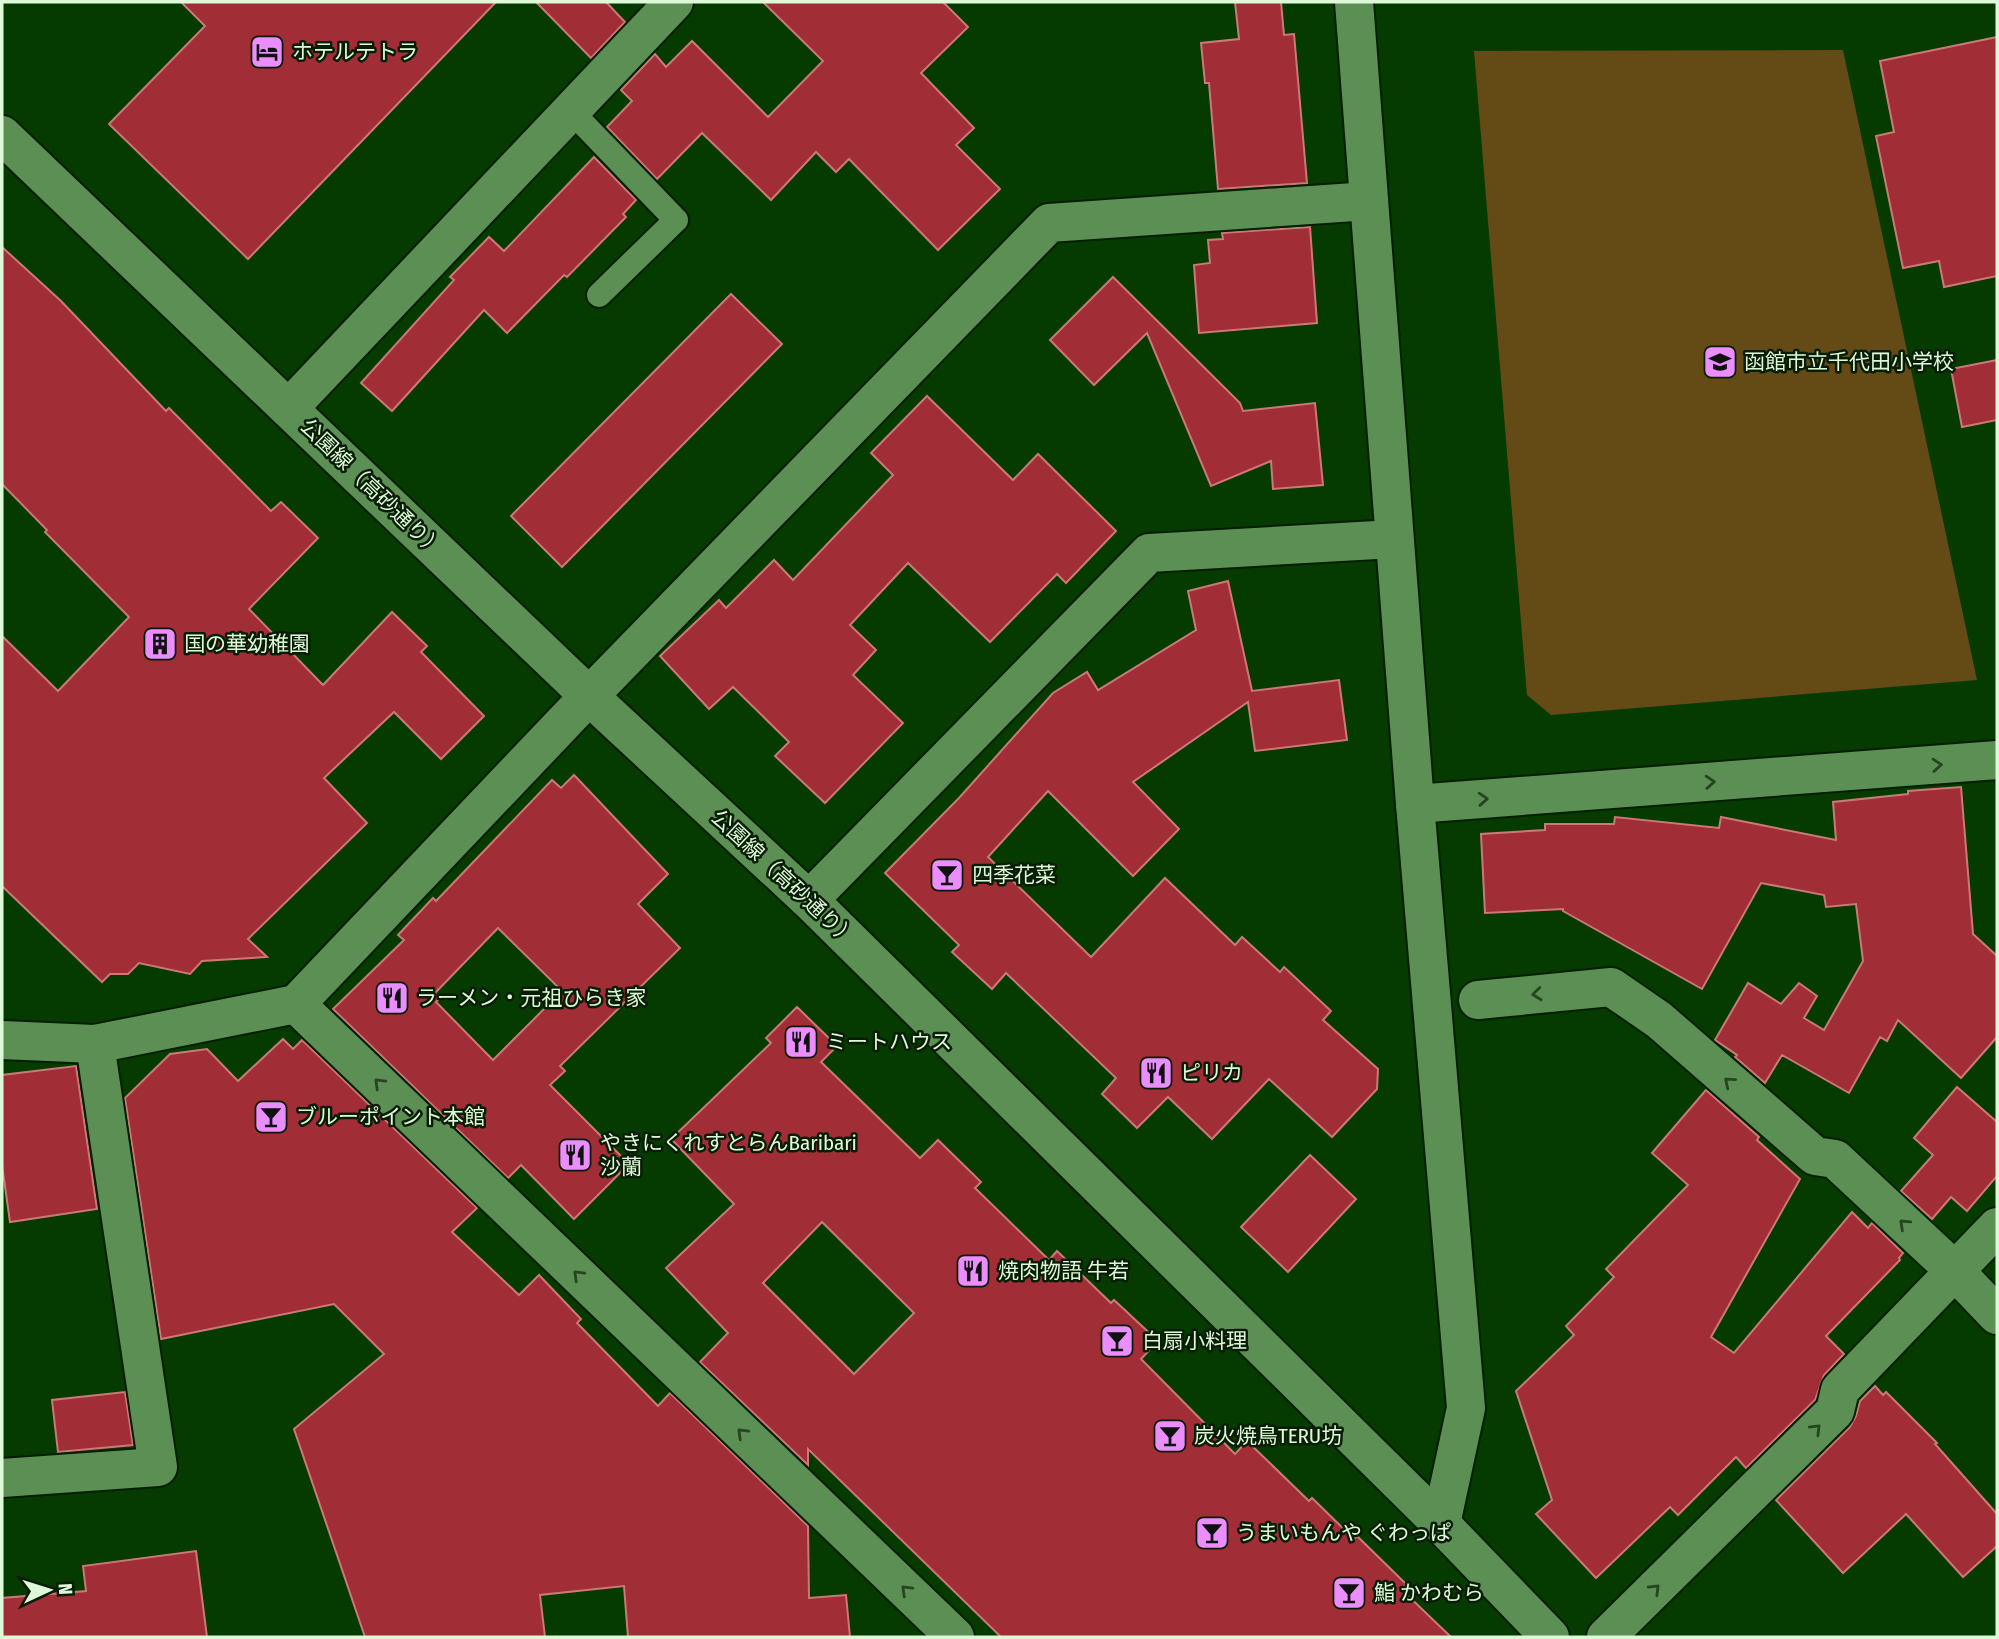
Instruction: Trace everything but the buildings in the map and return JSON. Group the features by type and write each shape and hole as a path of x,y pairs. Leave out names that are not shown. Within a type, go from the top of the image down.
{"street":[{"path":"289,408 674,2"},
{"path":"1354,2 1415,804 1466,1408 1441,1524"},
{"name":"公園線（高砂通り）","path":"6,146 289,408 589,696 809,900 1441,1524 1550,1637"},
{"path":"2,1040 95,1044 296,1004 589,696 1049,223 1368,201"},
{"path":"809,900 1149,554 1394,539"},
{"path":"1415,804 1997,760"},
{"path":"1478,1000 1611,986 1659,1020 1815,1156 1835,1159 1954,1270 1997,1315"},
{"path":"296,1004 955,1637"},
{"path":"2,1478 158,1467 95,1044"},
{"path":"1606,1637 1835,1411 1840,1390 1997,1227"}],"lane":[{"path":"571,111 676,220 599,295"}],"shaded area":[{"name":"函館市立千代田小学校","path":"1843,50 1977,680 1551,715 1527,695 1474,51"}],"place":[{"name":"ホテルテトラ","path":"267,52"},
{"name":"函館市立千代田小学校","path":"1720,362"},
{"name":"国の華幼稚園","path":"160,644"},
{"name":"四季花菜","path":"947,875"},
{"name":"ラーメン・元祖ひらき家","path":"392,998"},
{"name":"ミートハウス","path":"801,1042"},
{"name":"ピリカ","path":"1156,1073"},
{"name":"ブルーポイント本館","path":"271,1117"},
{"name":"やきにくれすとらんBaribari 沙蘭","path":"575,1155"},
{"name":"焼肉物語 牛若","path":"973,1271"},
{"name":"白扇小料理","path":"1117,1341"},
{"name":"炭火焼鳥TERU坊","path":"1170,1436"},
{"name":"うまいもんや ぐわっぱ","path":"1212,1533"},
{"name":"鮨 かわむら","path":"1349,1593"}]}
